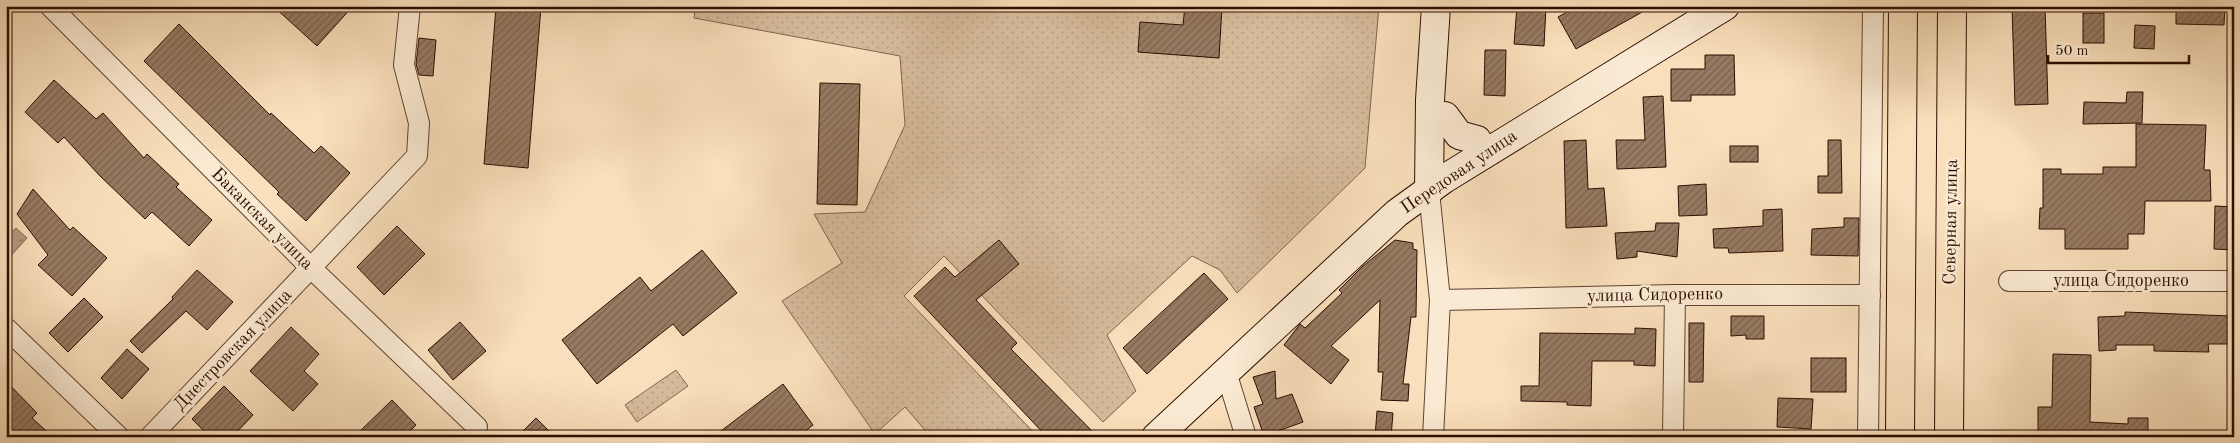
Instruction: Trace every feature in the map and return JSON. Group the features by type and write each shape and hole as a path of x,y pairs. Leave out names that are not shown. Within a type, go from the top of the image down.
{"main road":[{"path":"1436,6 1430,100 1436,176"},
{"path":"1436,176 1445,116 1452,6"},
{"name":"Передовая улица","path":"1156,437 1477,140 1694,6"},
{"name":"Передовая улица","path":"1138,437 1392,202 1725,6"},
{"path":"1900,437 1903,6"},
{"name":"Северная улица","path":"1949,437 1952,6"},
{"name":"Передовая улица","path":"1445,116 1460,136 1477,140"}],"street":[{"name":"Баканская улица","path":"50,6 311,268 477,427"},
{"name":"Днестровская улица","path":"151,436 417,156 419,123 404,65 410,6"},
{"path":"1868,437 1873,6"},
{"path":"1433,437 1440,300 1436,176"},
{"name":"улица Сидоренко","path":"2009,281 2234,281"},
{"path":"1673,437 1674,295"},
{"name":"улица Сидоренко","path":"1440,300 1674,295 1870,295"},
{"path":"6,328 119,437"},
{"path":"1226,372 1246,437"}],"shaded area":[{"path":"696,6 1379,6 1365,168 1237,293 1220,270 1192,256 1107,335 1136,391 1103,422 944,256 904,296 1038,437 931,437 905,407 875,434 782,301 842,263 814,214 865,212 905,125 900,56 694,18"},
{"path":"676,370 688,386 637,422 625,405"}],"water":[{"path":"16,228 27,238 6,261 6,238"}],"building":[{"path":"273,6 353,6 317,46"},
{"path":"496,6 541,7 528,168 484,164"},
{"path":"1185,6 1222,6 1219,58 1138,52 1140,22 1183,25"},
{"path":"1517,6 1546,6 1544,46 1514,44"},
{"path":"1578,6 1653,6 1576,49 1558,17"},
{"path":"2012,6 2045,6 2048,104 2015,105"},
{"path":"2176,6 2225,6 2224,25 2176,24"},
{"path":"2083,13 2104,13 2104,43 2083,43"},
{"path":"179,24 270,115 271,113 314,153 321,146 350,173 306,221 277,194 279,192 144,61"},
{"path":"2135,25 2155,26 2154,49 2134,48"},
{"path":"419,38 436,40 433,76 419,75 416,64"},
{"path":"1485,50 1506,50 1505,96 1484,95"},
{"path":"1705,55 1734,55 1735,95 1691,95 1691,101 1671,101 1671,69 1705,69"},
{"path":"54,80 96,119 103,113 144,158 147,154 179,184 176,187 212,220 189,246 152,212 145,219 100,176 64,137 58,143 25,112"},
{"path":"820,83 860,84 857,205 817,204"},
{"path":"2127,92 2143,92 2142,123 2083,124 2084,102 2126,103"},
{"path":"1663,96 1666,167 1617,169 1616,140 1645,140 1643,97"},
{"path":"2136,124 2206,125 2204,170 2210,170 2211,201 2145,201 2144,234 2128,234 2128,249 2065,249 2065,229 2039,229 2040,208 2043,208 2043,169 2061,169 2061,174 2103,174 2103,167 2136,167"},
{"path":"1586,140 1588,189 1604,188 1607,226 1566,228 1564,141"},
{"path":"1828,140 1841,140 1842,193 1818,193 1818,176 1828,176"},
{"path":"1730,146 1758,146 1758,162 1730,162"},
{"path":"1706,184 1707,215 1679,216 1678,186"},
{"path":"33,189 70,230 73,227 107,258 72,296 38,265 48,255 17,214"},
{"path":"2215,206 2234,207 2234,250 2214,249"},
{"path":"1782,209 1783,251 1729,253 1728,248 1714,248 1713,229 1763,226 1763,210"},
{"path":"1844,218 1859,218 1858,256 1811,255 1812,229 1844,227"},
{"path":"1656,223 1679,223 1677,257 1637,251 1637,257 1617,259 1615,233 1655,231"},
{"path":"397,226 425,254 384,295 357,267"},
{"path":"999,240 1019,264 976,300 1017,343 1011,349 1098,437 1047,437 914,296 945,267 955,277"},
{"path":"1395,240 1413,243 1413,249 1417,250 1416,317 1411,317 1403,384 1409,384 1408,401 1381,400 1383,372 1378,372 1380,300 1331,346 1349,360 1331,384 1284,345 1300,324 1305,328 1342,293 1339,290 1362,267"},
{"path":"702,250 737,293 683,336 673,324 597,384 562,340 640,277 651,291"},
{"path":"197,270 233,302 207,330 186,311 142,353 130,341 173,299 172,297"},
{"path":"1204,273 1228,299 1147,374 1123,348"},
{"path":"84,298 103,317 68,352 49,333"},
{"path":"2125,312 2231,316 2230,344 2208,344 2209,352 2154,351 2154,345 2116,345 2116,350 2099,351 2098,317 2125,316"},
{"path":"1731,316 1764,316 1764,339 1746,339 1746,335 1731,336"},
{"path":"460,322 486,351 453,380 428,350"},
{"path":"1689,323 1704,323 1703,382 1689,382"},
{"path":"291,327 319,354 304,371 318,384 293,411 250,371"},
{"path":"1635,328 1656,329 1655,366 1634,365 1634,361 1592,361 1591,406 1567,405 1567,402 1521,401 1521,386 1539,386 1540,333 1635,334"},
{"path":"127,349 149,369 122,399 101,378"},
{"path":"2053,354 2091,355 2090,422 2128,424 2128,418 2148,418 2148,437 2076,437 2076,432 2038,432 2038,407 2052,407"},
{"path":"1811,358 1846,358 1846,392 1811,392"},
{"path":"1275,371 1276,399 1292,394 1303,422 1278,431 1278,436 1275,437 1273,433 1264,436 1254,407 1263,404 1253,377"},
{"path":"6,381 37,413 32,418 53,437 6,437"},
{"path":"783,384 813,425 798,437 713,437"},
{"path":"224,386 253,415 232,437 210,437 192,419"},
{"path":"1778,398 1813,399 1811,429 1777,427"},
{"path":"392,400 416,425 404,437 354,437"},
{"path":"1377,411 1393,413 1391,437 1375,437"},
{"path":"536,418 555,437 517,437"}]}
